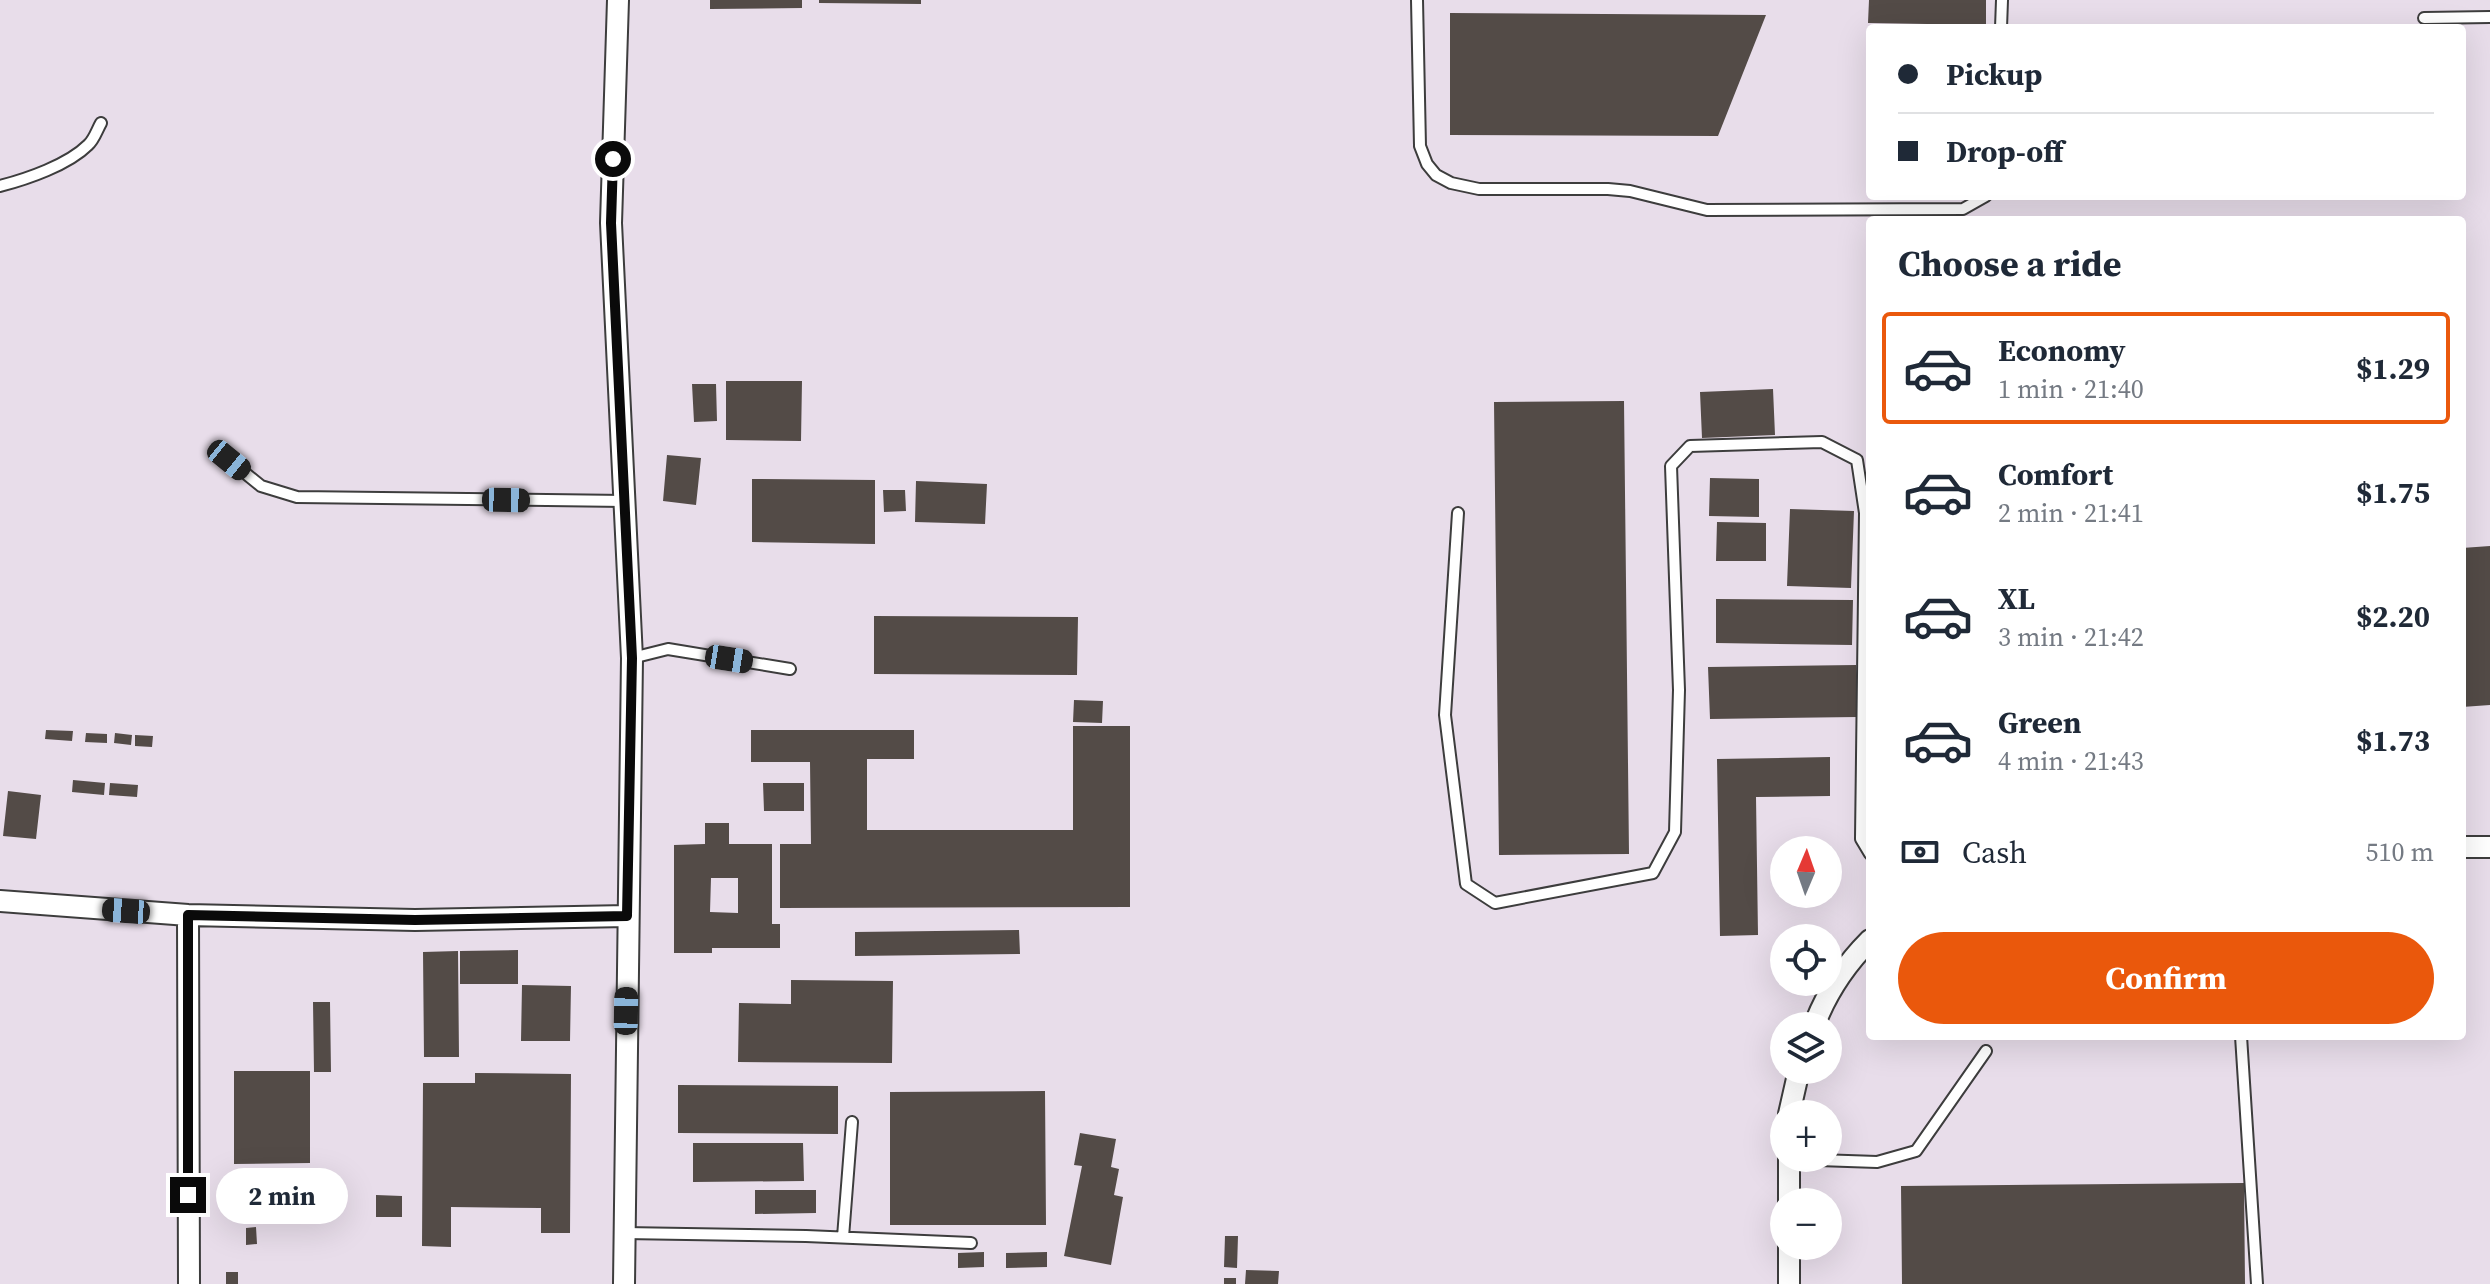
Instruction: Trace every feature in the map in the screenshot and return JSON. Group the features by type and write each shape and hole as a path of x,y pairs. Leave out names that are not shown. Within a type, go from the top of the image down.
{"street":[{"path":"618,0 611,223 632,658 624,1284"},
{"path":"2466,847 2490,847"},
{"path":"0,901 188,915 415,920 627,916"},
{"path":"188,915 189,1284"},
{"path":"1819,1012 1852,958 1866,944"},
{"path":"1789,1260 1789,1284"}],"lane":[{"path":"1417,0 1420,146 1427,164 1436,175 1451,183 1479,189 1630,191 1688,208 1707,210 1963,209 1979,200"},
{"path":"2001,24 2002,0"},
{"path":"2424,18 2490,17"},
{"path":"0,186 27,178 70,157 90,144 101,123"},
{"path":"1458,513 1445,715 1466,884 1495,903 1653,873 1675,832 1679,690 1671,466 1690,446 1822,442 1857,460 1865,513 1861,839 1866,847"},
{"path":"229,460 261,486 297,497 625,501"},
{"path":"632,658 668,649 790,669"},
{"path":"2241,1040 2257,1284"},
{"path":"1842,1160 1877,1162 1916,1151 1986,1051"},
{"path":"843,1237 852,1122"},
{"path":"624,1233 971,1243"}],"shaded area":[{"path":"0,0 2490,0 2490,1284 0,1284"}],"building":[{"path":"710,0 802,0 802,8 710,9"},
{"path":"819,0 921,0 921,4 819,3"},
{"path":"1869,0 1986,0 1986,24 1868,23"},
{"path":"1450,13 1766,15 1718,136 1450,135"},
{"path":"726,381 802,381 801,441 726,440"},
{"path":"692,384 716,384 717,421 694,422"},
{"path":"1773,389 1775,435 1702,438 1700,392"},
{"path":"1624,401 1629,854 1499,855 1494,402"},
{"path":"667,455 701,458 696,505 663,501"},
{"path":"1710,478 1759,479 1759,517 1709,516"},
{"path":"752,479 875,480 875,544 752,542"},
{"path":"916,481 987,484 985,524 915,522"},
{"path":"883,490 905,490 906,511 884,512"},
{"path":"1790,509 1854,511 1851,588 1787,586"},
{"path":"1717,522 1766,523 1766,561 1716,561"},
{"path":"2490,546 2490,705 2466,707 2466,548"},
{"path":"1716,599 1853,600 1852,645 1716,643"},
{"path":"874,616 1078,617 1077,675 874,674"},
{"path":"1856,665 1857,717 1710,719 1708,667"},
{"path":"1074,700 1103,701 1102,723 1073,722"},
{"path":"1073,726 1130,726 1130,907 780,908 780,844 811,844 810,762 751,762 751,730 914,730 914,759 867,759 867,830 1073,830"},
{"path":"46,730 73,731 72,741 45,739"},
{"path":"86,733 107,734 107,743 85,742"},
{"path":"115,733 132,735 131,745 114,743"},
{"path":"135,735 153,736 152,747 135,746"},
{"path":"1830,757 1830,796 1756,797 1758,935 1720,936 1717,759"},
{"path":"73,780 105,783 104,795 72,792"},
{"path":"110,783 138,785 137,797 109,795"},
{"path":"763,783 804,783 804,811 764,811"},
{"path":"8,791 41,795 36,839 3,836"},
{"path":"705,823 729,823 729,844 772,844 772,924 780,924 780,948 712,948 712,953 674,953 674,845 705,844","holes":["711,878 738,878 738,913 710,912"]},
{"path":"1019,930 1020,954 855,956 855,932"},
{"path":"518,950 518,984 460,984 460,951"},
{"path":"458,951 459,1057 424,1057 423,952"},
{"path":"791,980 893,981 892,1063 738,1062 739,1003 791,1004"},
{"path":"522,985 571,986 570,1041 521,1041"},
{"path":"313,1002 330,1002 331,1072 314,1072"},
{"path":"234,1071 310,1071 310,1163 234,1164"},
{"path":"475,1073 571,1074 570,1233 541,1233 541,1208 451,1207 451,1247 422,1246 423,1083 475,1083"},
{"path":"678,1085 838,1086 838,1134 678,1133"},
{"path":"1045,1091 1046,1225 890,1225 890,1092"},
{"path":"1080,1133 1116,1139 1111,1167 1119,1169 1114,1195 1123,1197 1111,1265 1064,1256 1082,1166 1074,1165"},
{"path":"693,1143 803,1143 804,1181 693,1182"},
{"path":"2244,1183 2245,1284 1902,1284 1901,1186"},
{"path":"755,1190 816,1190 816,1213 755,1214"},
{"path":"376,1195 402,1196 402,1217 376,1217"},
{"path":"256,1227 257,1244 246,1245 246,1228"},
{"path":"1225,1236 1238,1236 1237,1268 1224,1267"},
{"path":"984,1252 984,1267 958,1268 958,1253"},
{"path":"1047,1252 1047,1267 1006,1268 1006,1253"},
{"path":"1246,1270 1279,1271 1278,1284 1245,1284"},
{"path":"226,1272 238,1272 238,1284 226,1284"},
{"path":"1224,1278 1236,1278 1236,1284 1224,1284"}],"route":[{"path":"188,1195 188,915 415,920 627,916 632,658 611,223 613,159"}]}
